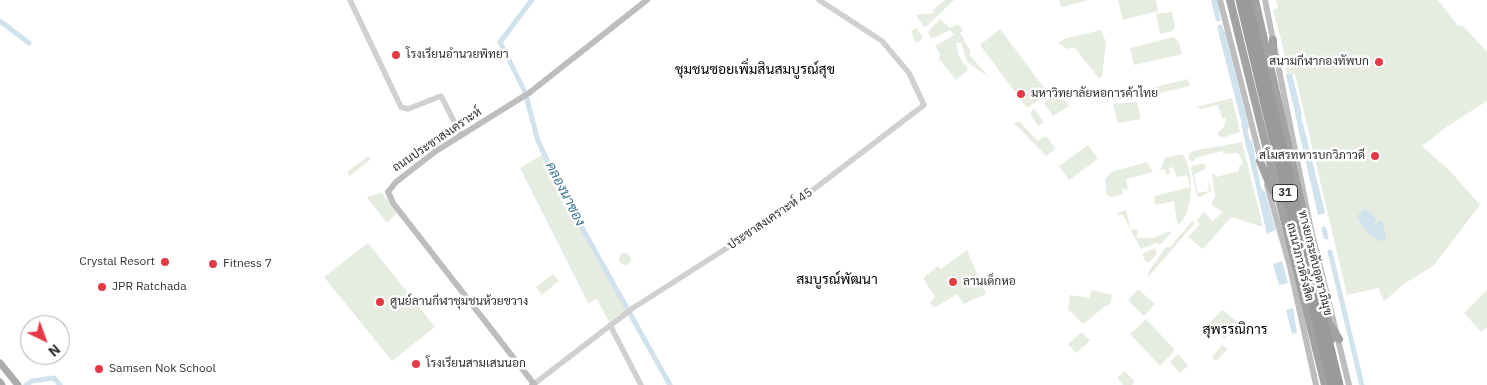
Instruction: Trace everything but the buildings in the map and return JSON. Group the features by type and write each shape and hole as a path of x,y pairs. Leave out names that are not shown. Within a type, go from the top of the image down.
{"highway":[{"name":"ถนนวิภาวดีรังสิต","path":"1230,0 1323,385"},
{"name":"ทางยกระดับอุตราภิมุข","path":"1240,0 1332,385"},
{"name":"ทางยกระดับอุตราภิมุข","path":"1247,0 1339,385"},
{"name":"ถนนวิภาวดีรังสิต","path":"1255,0 1329,322 1339,385"},
{"path":"1273,40 1274,82"},
{"path":"1260,161 1282,215"},
{"path":"1329,322 1339,339"}],"main road":[{"name":"ถนนประชาสงเคราะห์","path":"533,384 389,195 390,188 460,135 526,95 647,0"},
{"name":"ถนนวิภาวดีรังสิต","path":"1220,0 1260,161 1290,267 1316,385"},
{"name":"ถนนวิภาวดีรังสิต","path":"1265,0 1310,225 1349,385"},
{"path":"0,363 18,385"}],"street":[{"path":"350,0 401,107 408,109 441,96 460,135"},
{"name":"ประชาสงเคราะห์ 45","path":"610,325 633,308 788,209 924,105 909,73 886,45 876,36 818,0"},
{"path":"610,325 641,385"},
{"name":"ถนนประชาสงเคราะห์","path":"533,384 610,325"}],"shaded area":[{"path":"945,0 954,0 926,27 923,26 916,15 934,13 932,11"},
{"path":"1059,0 1086,0 1086,1 1061,7"},
{"path":"1118,0 1156,0 1158,11 1123,20"},
{"name":"สโมสรทหารบกวิภาวดี","path":"1276,0 1438,0 1458,26 1463,26 1487,52 1487,101 1448,126 1422,146 1451,172 1480,205 1434,265 1404,284 1384,301 1378,288 1347,295 1295,74 1287,75 1283,47 1273,10 1278,8"},
{"path":"1172,12 1175,27 1172,31 1160,34 1156,14"},
{"path":"940,19 950,28 958,24 963,30 960,33 971,52 969,54 989,77 967,62 961,43 956,43 959,56 968,70 956,80 939,59 940,54 935,46 954,35 950,30 931,39 928,32"},
{"path":"917,28 923,38 916,43 911,31"},
{"path":"1000,29 1048,93 1027,108 980,45"},
{"path":"1101,30 1106,42 1102,76 1099,78 1074,47 1068,49 1058,43 1067,38"},
{"path":"1173,37 1179,42 1182,54 1134,65 1130,48"},
{"path":"1188,79 1190,86 1145,96 1143,90"},
{"path":"1058,91 1069,106 1053,116 1044,103"},
{"path":"1232,98 1240,132 1222,138 1217,134 1224,127 1226,118 1222,119 1218,105 1201,109 1196,107"},
{"path":"1137,102 1141,119 1118,123 1113,104"},
{"path":"1034,109 1044,122 1038,126 1030,113"},
{"path":"1019,121 1038,141 1046,136 1056,149 1046,156 1014,123"},
{"path":"1242,142 1263,227 1231,217 1203,249 1188,237 1200,224 1196,221 1204,212 1213,221 1222,212 1211,204 1215,196 1212,174 1214,173 1216,177 1239,171 1239,167 1243,163 1238,153 1224,154 1222,151 1195,158 1193,162 1189,160 1189,154 1193,151"},
{"path":"1088,145 1098,159 1069,180 1059,166"},
{"path":"1182,154 1189,169 1191,190 1188,210 1179,224 1177,223 1174,201 1155,205 1154,196 1190,187 1187,175 1177,177 1173,167 1169,168 1170,174 1166,175 1165,169 1160,170 1165,158"},
{"path":"542,155 588,244 626,310 609,322 597,299 588,303 520,168"},
{"path":"368,156 371,159 350,176 347,172"},
{"path":"1147,162 1153,172 1126,179 1128,190 1122,189 1123,194 1111,197 1107,195 1105,180 1111,172"},
{"path":"1204,163 1206,169 1194,174 1198,193 1209,191 1208,179 1211,191 1200,197 1197,195 1191,169 1192,166"},
{"path":"380,193 383,194 397,213 387,223 367,197"},
{"path":"1126,210 1131,230 1138,229 1137,238 1153,238 1169,231 1171,233 1161,244 1156,243 1141,249 1123,215 1117,215 1119,212"},
{"path":"1192,221 1195,223 1148,277 1149,271 1166,247 1170,247"},
{"name":"ศูนย์ลานกีฬาชุมชนห้วยขวาง","path":"368,243 435,327 392,361 324,277"},
{"path":"1155,248 1157,254 1150,262 1146,262 1142,254"},
{"name":"ลานเด็กหอ","path":"967,250 986,294 964,304 957,294 934,308 930,302 935,297 923,278 938,266 941,269"},
{"path":"623,253 627,253 631,259 627,265 623,265 619,261 619,257"},
{"path":"553,274 559,281 542,295 536,287"},
{"path":"1138,289 1155,304 1144,316 1128,300"},
{"path":"1092,290 1112,295 1110,304 1083,324 1068,309 1070,295 1089,298"},
{"path":"1487,290 1487,327 1481,332 1464,313"},
{"path":"1221,311 1224,311 1242,326 1236,334 1231,330 1225,339 1208,325"},
{"path":"1146,319 1175,350 1160,366 1130,334"},
{"path":"1082,332 1090,341 1076,353 1068,344"},
{"path":"1222,345 1228,349 1216,361 1212,357"},
{"path":"1178,354 1188,366 1180,373 1170,362"},
{"path":"1125,371 1135,382 1132,385 1123,385 1117,378"}],"water":[{"path":"1211,0 1217,0 1220,16 1215,17"},
{"path":"1224,29 1249,128 1244,132 1221,43 1219,31"},
{"path":"1292,74 1302,115 1296,117 1286,75"},
{"path":"1303,123 1325,213 1318,215 1297,124"},
{"path":"1249,139 1252,141 1261,188 1265,192 1276,230 1267,234 1246,144 1249,143"},
{"path":"1365,208 1377,220 1372,227 1381,220 1383,223 1386,239 1383,241 1367,232 1361,223 1358,215"},
{"path":"1282,261 1288,283 1279,285 1273,264"},
{"path":"1293,308 1297,333 1292,334 1286,310"}],"waterway":[{"name":"คลองนาซอง","path":"532,0 500,42 525,92 538,141 567,201 670,385"},
{"path":"1214,0 1218,19"},
{"path":"0,21 29,43"},
{"path":"1220,27 1222,37"},
{"path":"1297,110 1301,128"},
{"path":"1244,125 1249,149"},
{"path":"1324,229 1326,237"},
{"path":"1330,252 1362,385"},
{"path":"26,385 32,381 54,378 60,385"}],"place":[{"name":"โรงเรียนอำนวยพิทยา","path":"396,55"},
{"name":"สนามกีฬากองทัพบก","path":"1379,62"},
{"name":"มหาวิทยาลัยหอการค้าไทย","path":"1021,94"},
{"name":"สโมสรทหารบกวิภาวดี","path":"1375,156"},
{"name":"Crystal Resort","path":"165,262"},
{"name":"Fitness 7","path":"213,264"},
{"name":"ลานเด็กหอ","path":"953,282"},
{"name":"JPR Ratchada","path":"102,287"},
{"name":"ศูนย์ลานกีฬาชุมชนห้วยขวาง","path":"380,302"},
{"name":"โรงเรียนสามเสนนอก","path":"416,364"},
{"name":"Samsen Nok School","path":"99,369"}],"district":[{"name":"ชุมชนซอยเพิ่มสินสมบูรณ์สุข","path":"755,70"},
{"name":"สมบูรณ์พัฒนา","path":"837,280"},
{"name":"สุพรรณิการ","path":"1235,330"}]}
